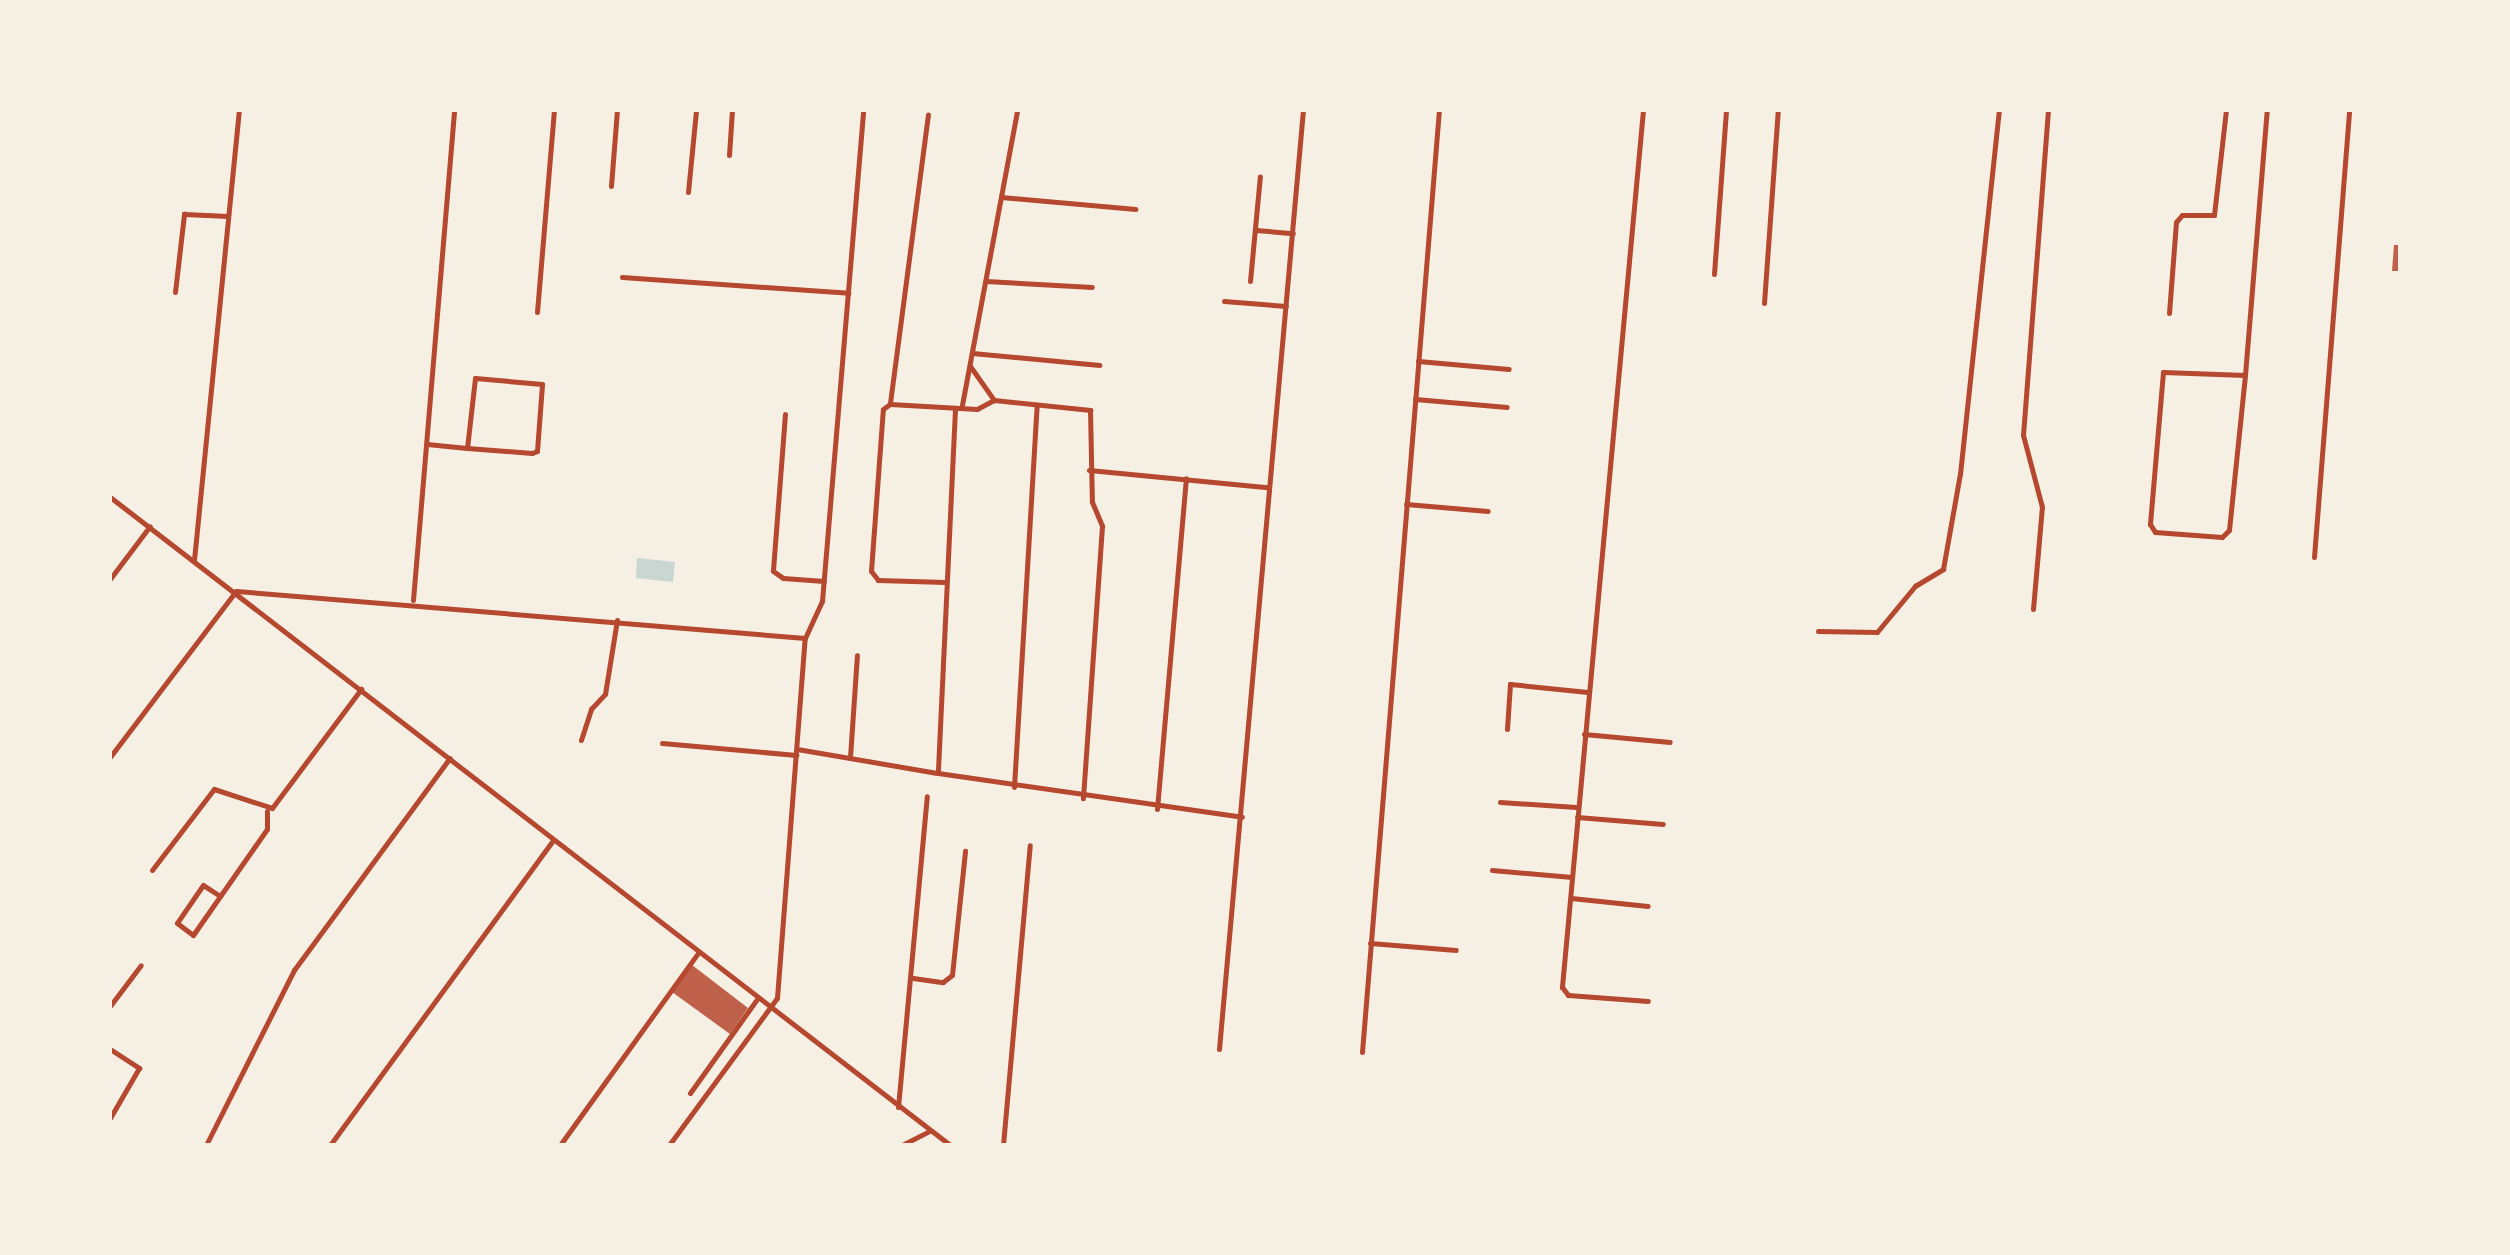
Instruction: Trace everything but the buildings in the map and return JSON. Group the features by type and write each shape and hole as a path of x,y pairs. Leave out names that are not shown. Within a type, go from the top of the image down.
{"street":[{"path":"194,560 239,110"},
{"path":"413,602 454,110"},
{"path":"537,312 554,110"},
{"path":"611,186 618,110"},
{"path":"688,192 696,110"},
{"path":"729,155 732,110"},
{"path":"669,1145 777,998 805,638 824,581 863,110"},
{"path":"938,773 945,582 958,407 970,365 1017,110"},
{"path":"1219,1050 1303,110"},
{"path":"1362,1052 1439,110"},
{"path":"1643,110 1584,734 1564,993 1648,1001"},
{"path":"1714,274 1726,110"},
{"path":"1764,303 1778,110"},
{"path":"1818,631 1877,632 1914,586 1944,569 1999,110"},
{"path":"2033,609 2042,507 2023,435 2048,110"},
{"path":"2170,313 2176,222 2182,215 2214,215 2226,110"},
{"path":"2245,375 2163,372 2150,524 2155,532 2226,535 2245,375 2267,110"},
{"path":"2314,557 2348,110"},
{"path":"890,404 928,114"},
{"path":"1250,281 1260,176"},
{"path":"1001,198 1135,209"},
{"path":"174,292 184,214 228,216"},
{"path":"1255,230 1292,233"},
{"path":"622,277 848,293"},
{"path":"985,281 1092,287"},
{"path":"1224,301 1286,306"},
{"path":"972,353 1098,365"},
{"path":"1418,361 1508,368"},
{"path":"970,365 994,400"},
{"path":"427,444 467,448 537,451 542,384 475,378 467,448"},
{"path":"1415,399 1507,407"},
{"path":"945,582 878,580 871,571 884,409 890,404 976,409 994,400 1090,410 1089,470 1102,526 1083,798"},
{"path":"1014,786 1037,404"},
{"path":"785,414 773,570 783,578 824,581"},
{"path":"1089,470 1267,487"},
{"path":"1157,809 1186,478"},
{"path":"110,496 362,688 552,842 950,1145"},
{"path":"1406,504 1488,511"},
{"path":"110,579 150,526"},
{"path":"236,591 413,602 805,638"},
{"path":"110,757 236,591"},
{"path":"581,740 591,709 605,694 617,620"},
{"path":"850,757 857,655"},
{"path":"1507,729 1510,684 1588,692"},
{"path":"220,896 203,885 177,923 193,935 267,829 267,811 362,688"},
{"path":"1584,734 1670,742"},
{"path":"662,743 850,757 1083,798 1242,817"},
{"path":"207,1144 294,970 450,758"},
{"path":"152,870 214,788 228,788 267,811"},
{"path":"898,1108 927,796"},
{"path":"1500,802 1578,808"},
{"path":"1577,817 1664,824"},
{"path":"330,1145 552,842"},
{"path":"1004,1145 1030,845"},
{"path":"912,978 944,982 952,976 965,851"},
{"path":"1492,870 1572,877"},
{"path":"1570,898 1648,906"},
{"path":"1370,943 1456,950"},
{"path":"560,1145 698,953"},
{"path":"110,1006 141,965"},
{"path":"690,1093 757,999"},
{"path":"110,1050 138,1068 110,1118"},
{"path":"902,1145 930,1131"}],"shaded area":[{"path":"637,558 675,562 673,582 636,578"}]}
